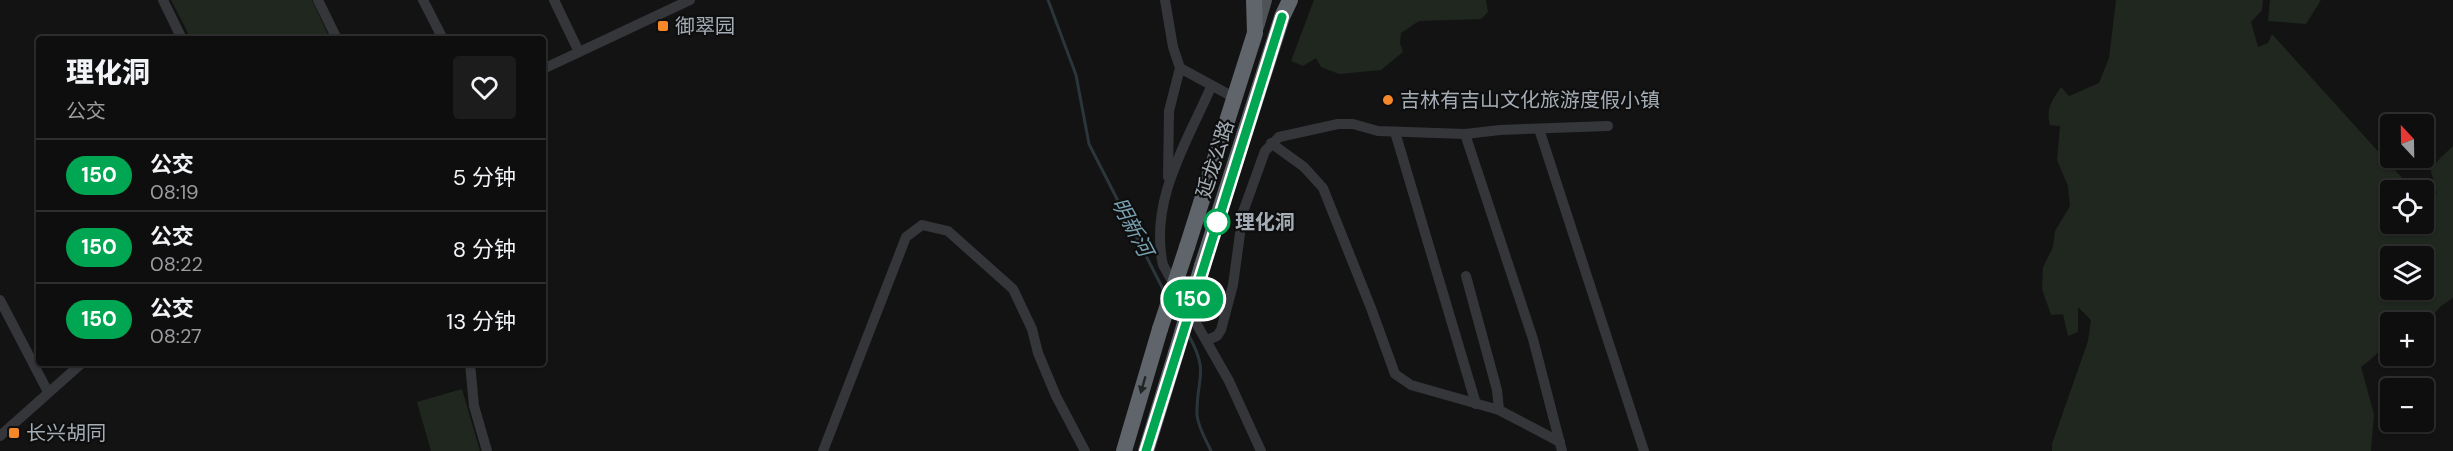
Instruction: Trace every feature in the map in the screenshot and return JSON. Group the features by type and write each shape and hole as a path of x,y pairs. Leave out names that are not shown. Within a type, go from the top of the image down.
{"highway":[{"name":"延龙公路","path":"1124,451 1160,329 1255,33 1254,0"},
{"name":"延龙公路","path":"1146,451 1222,204 1289,0"}],"main road":[{"path":"1255,33 1265,0"}],"street":[{"path":"163,0 181,36"},
{"path":"318,0 336,36"},
{"path":"423,0 441,36"},
{"path":"554,0 579,52"},
{"path":"546,68 690,0"},
{"path":"1165,0 1179,68 1169,111 1168,184 1161,220 1160,250 1163,265 1207,340 1261,451"},
{"path":"1179,68 1235,98"},
{"path":"1168,184 1211,87"},
{"path":"1207,340 1217,336 1227,315 1243,212 1259,162 1271,143 1279,137 1338,123 1395,132 1465,134 1608,126"},
{"path":"1539,129 1644,451"},
{"path":"1395,132 1476,404"},
{"path":"1465,134 1533,339 1561,447"},
{"path":"1271,143 1304,167 1323,188 1395,374 1411,385 1498,410 1561,447"},
{"path":"1222,204 1243,212"},
{"path":"823,451 906,237 922,225 948,231 1013,289 1032,329 1038,353 1056,396 1085,451"},
{"path":"1466,276 1497,390 1498,410"},
{"path":"0,300 48,392"},
{"path":"0,436 78,366"},
{"path":"470,366 474,406 487,451"}],"shaded area":[{"path":"171,0 312,0 329,36 189,36"},
{"path":"1314,0 1486,0 1488,12 1481,19 1419,21 1401,33 1400,43 1403,52 1381,70 1339,74 1321,67 1316,58 1303,66 1291,61"},
{"path":"2116,0 2263,0 2262,10 2251,22 2258,47 2268,43 2272,34 2380,153 2380,168 2393,168 2404,180 2380,180 2380,234 2434,234 2434,195 2437,193 2430,168 2434,168 2434,164 2453,146 2453,298 2434,314 2434,312 2380,312 2380,350 2361,367 2374,414 2371,451 2052,451 2052,444 2088,341 2091,320 2078,307 2078,332 2068,336 2063,314 2051,315 2042,289 2043,267 2053,247 2055,231 2070,206 2068,186 2057,160 2060,126 2050,125 2048,114 2061,87 2069,96 2099,83 2109,58"},
{"path":"2270,0 2321,0 2306,24 2268,21"},
{"path":"462,389 480,451 431,451 417,402"}],"waterway":[{"name":"明新河","path":"1048,0 1076,75 1089,144 1165,293"},
{"name":"明新河","path":"1173,307 1180,319"},
{"name":"明新河","path":"1189,336 1199,359 1200,368 1197,415 1202,433 1211,451"}],"bus line":[{"name":"150","path":"1146,451 1282,17"}],"place":[{"name":"御翠园","path":"663,26"},
{"name":"吉林有吉山文化旅游度假小镇","path":"1388,100"},
{"name":"理化洞","path":"1217,222"},
{"name":"长兴胡同","path":"14,433"}]}
